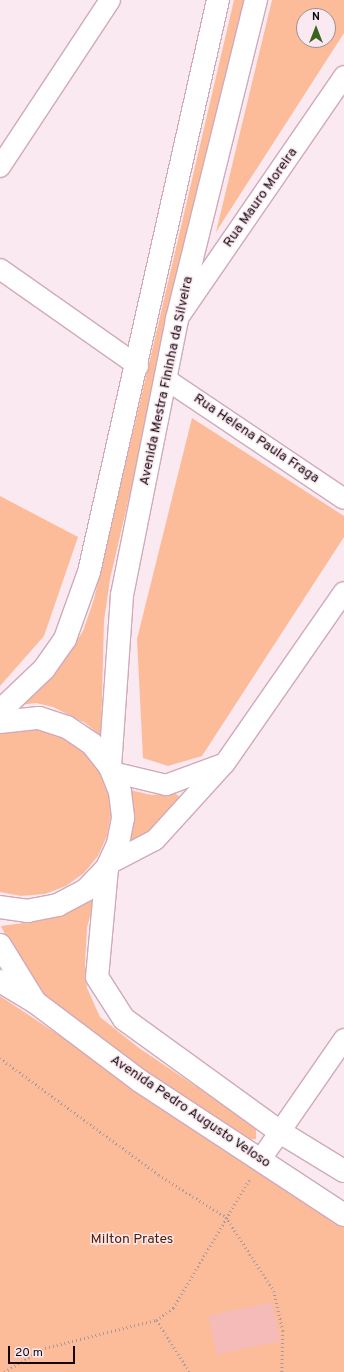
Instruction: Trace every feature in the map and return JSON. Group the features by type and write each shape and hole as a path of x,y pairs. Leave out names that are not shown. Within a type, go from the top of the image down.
{"main road":[{"path":"0,711 44,669 65,639 89,572 138,366 218,0"},
{"name":"Avenida Mestra Fininha da Silveira","path":"111,769 122,595 167,380 177,319 256,0"},
{"path":"0,722 39,718 67,727 92,744 111,769 120,792 123,818 118,844 108,866 86,890 58,905 0,918"},
{"path":"108,866 97,977 124,1019 280,1132 344,1171"},
{"path":"0,907 28,911"},
{"name":"Avenida Pedro Augusto Veloso","path":"0,945 34,1002 140,1081 261,1159 344,1215"},
{"path":"0,981 34,1002"}],"street":[{"path":"0,167 110,0"},
{"name":"Rua Mauro Moreira","path":"177,319 344,76"},
{"path":"0,269 138,366"},
{"name":"Rua Helena Paula Fraga","path":"167,380 344,499"},
{"path":"108,866 155,840 225,763 344,592"},
{"path":"111,769 166,785 225,763"},
{"path":"261,1159 344,1039"}],"path":[{"path":"0,1058 159,1175 226,1217 274,1291 283,1331 282,1372"},
{"path":"4,1372 45,1348 156,1320 173,1308 261,1159"},
{"path":"156,1320 189,1372"}],"green space":[{"path":"234,0 245,0 110,579 104,621 101,736 85,723 53,707 36,703 19,705 62,664 83,631 94,599"},
{"path":"272,0 344,0 344,33 336,45 336,8 296,8 296,48 334,48 216,232"},
{"path":"192,418 344,516 344,537 202,756 168,766 143,758 137,639"},
{"path":"0,496 78,537 44,636 0,686"},
{"path":"29,726 51,730 88,753 101,772 109,792 111,814 107,836 98,856 84,873 66,886 45,894 21,896 0,892 0,730"},
{"path":"125,784 134,791 152,795 175,793 182,799 164,816 151,833 122,853"},
{"path":"97,888 87,928 85,963 87,988 100,1017 139,1048 256,1127 256,1139 241,1140 47,1001 21,967 1,926 39,921 65,913"},
{"name":"Milton Prates","path":"0,996 344,1224 344,1372 0,1372"}],"building":[{"path":"272,1302 280,1341 217,1355 208,1316"}]}
